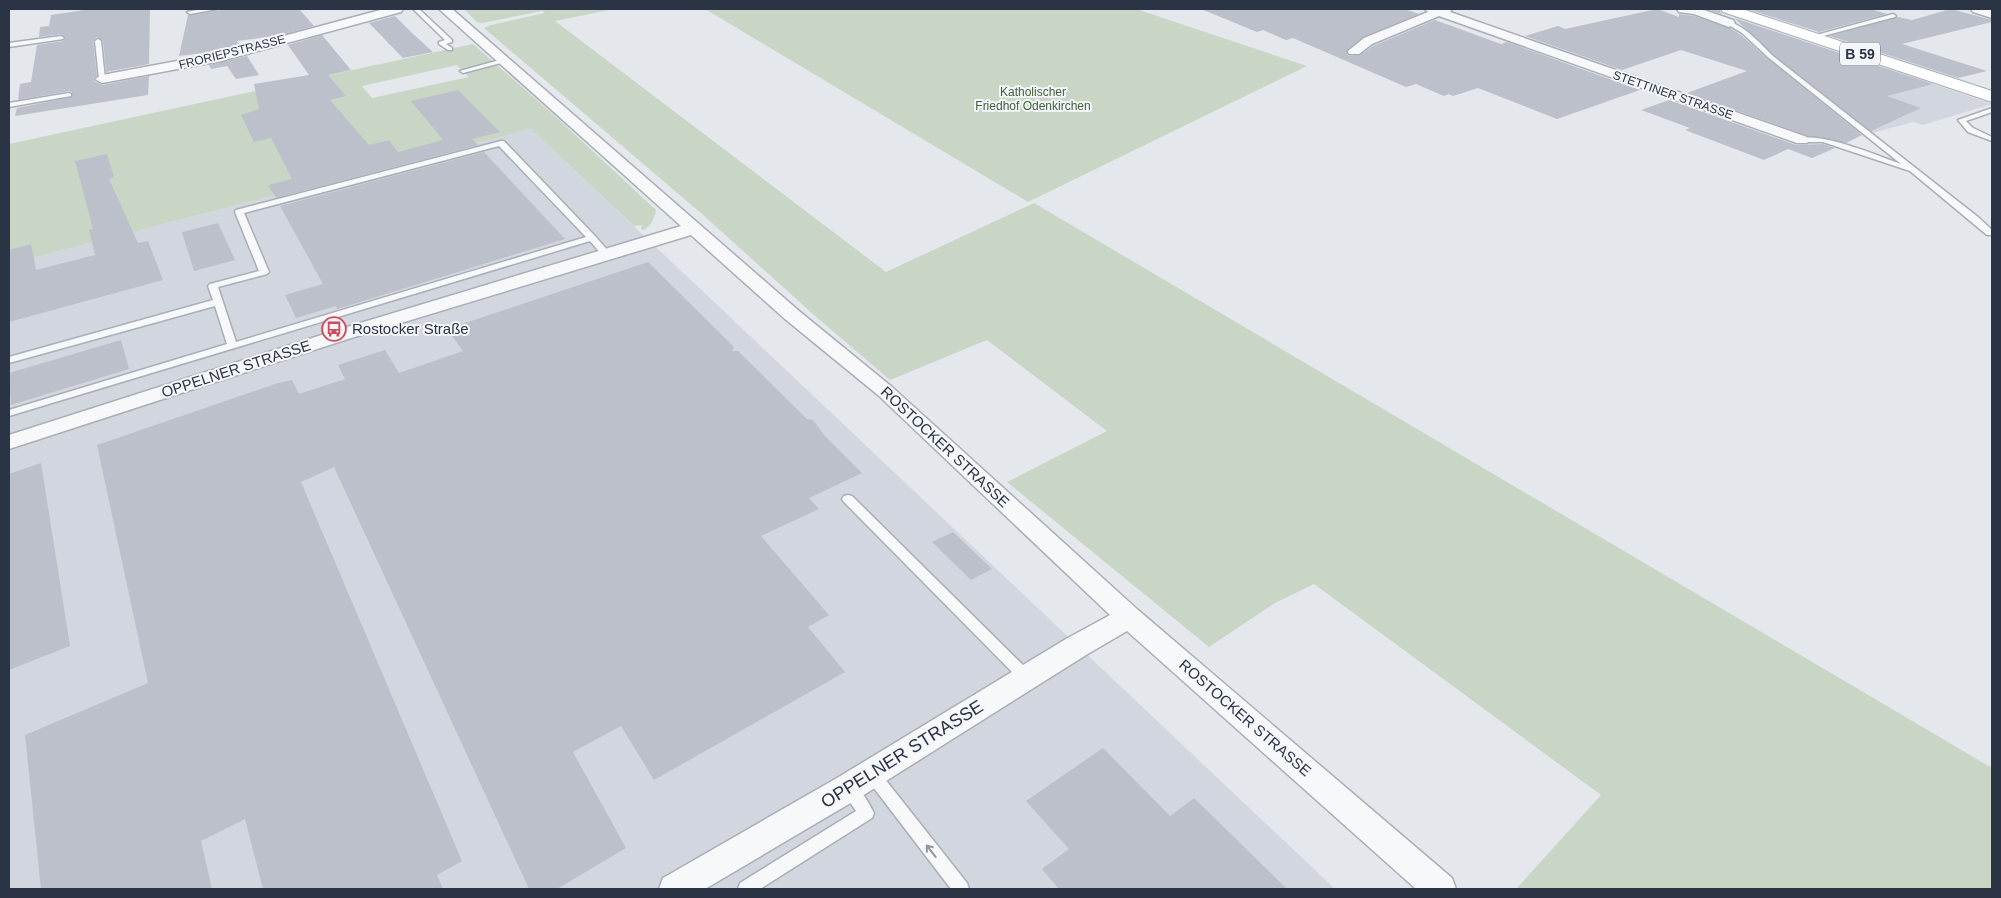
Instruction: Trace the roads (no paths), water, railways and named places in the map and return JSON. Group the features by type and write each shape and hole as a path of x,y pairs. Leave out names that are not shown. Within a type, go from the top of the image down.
{"main road":[{"name":"B 59","path":"1728,16 1812,37 1992,97"}],"street":[{"name":"FRORIEPSTRASSE","path":"102,79 221,56 397,9"},
{"name":"ROSTOCKER STRASSE","path":"445,9 792,315 885,391 1129,617 1440,889"},
{"path":"1683,9 1728,16"},
{"path":"1977,9 1992,14"},
{"path":"1354,51 1368,41 1439,10"},
{"name":"STETTINER STRASSE","path":"1439,10 1802,140"},
{"name":"OPPELNER STRASSE","path":"9,442 341,335 694,228"},
{"name":"OPPELNER STRASSE","path":"675,889 860,780 1129,617"}],"lane":[{"path":"190,12 214,9"},
{"path":"416,9 450,41 441,43 450,49"},
{"path":"1728,16 1771,56 1976,219 1990,233"},
{"path":"1812,37 1893,16"},
{"path":"9,45 61,38"},
{"name":"FRORIEPSTRASSE","path":"98,41 102,79"},
{"path":"463,71 503,61"},
{"path":"9,105 68,95"},
{"path":"1992,110 1962,120 1965,126 1971,130 1992,139"},
{"name":"STETTINER STRASSE","path":"1802,140 1824,140 1916,172"},
{"path":"234,346 213,286 264,272 239,212 502,143 606,254"},
{"path":"9,413 592,238"},
{"path":"9,360 218,302"},
{"path":"848,500 1026,678"},
{"path":"746,889 866,813 860,780"},
{"path":"860,780 961,889"}],"place":[{"name":"Rostocker Straße","path":"334,329"}],"park label":[{"name":"Katholischer Friedhof Odenkirchen","path":"1033,99"}]}
